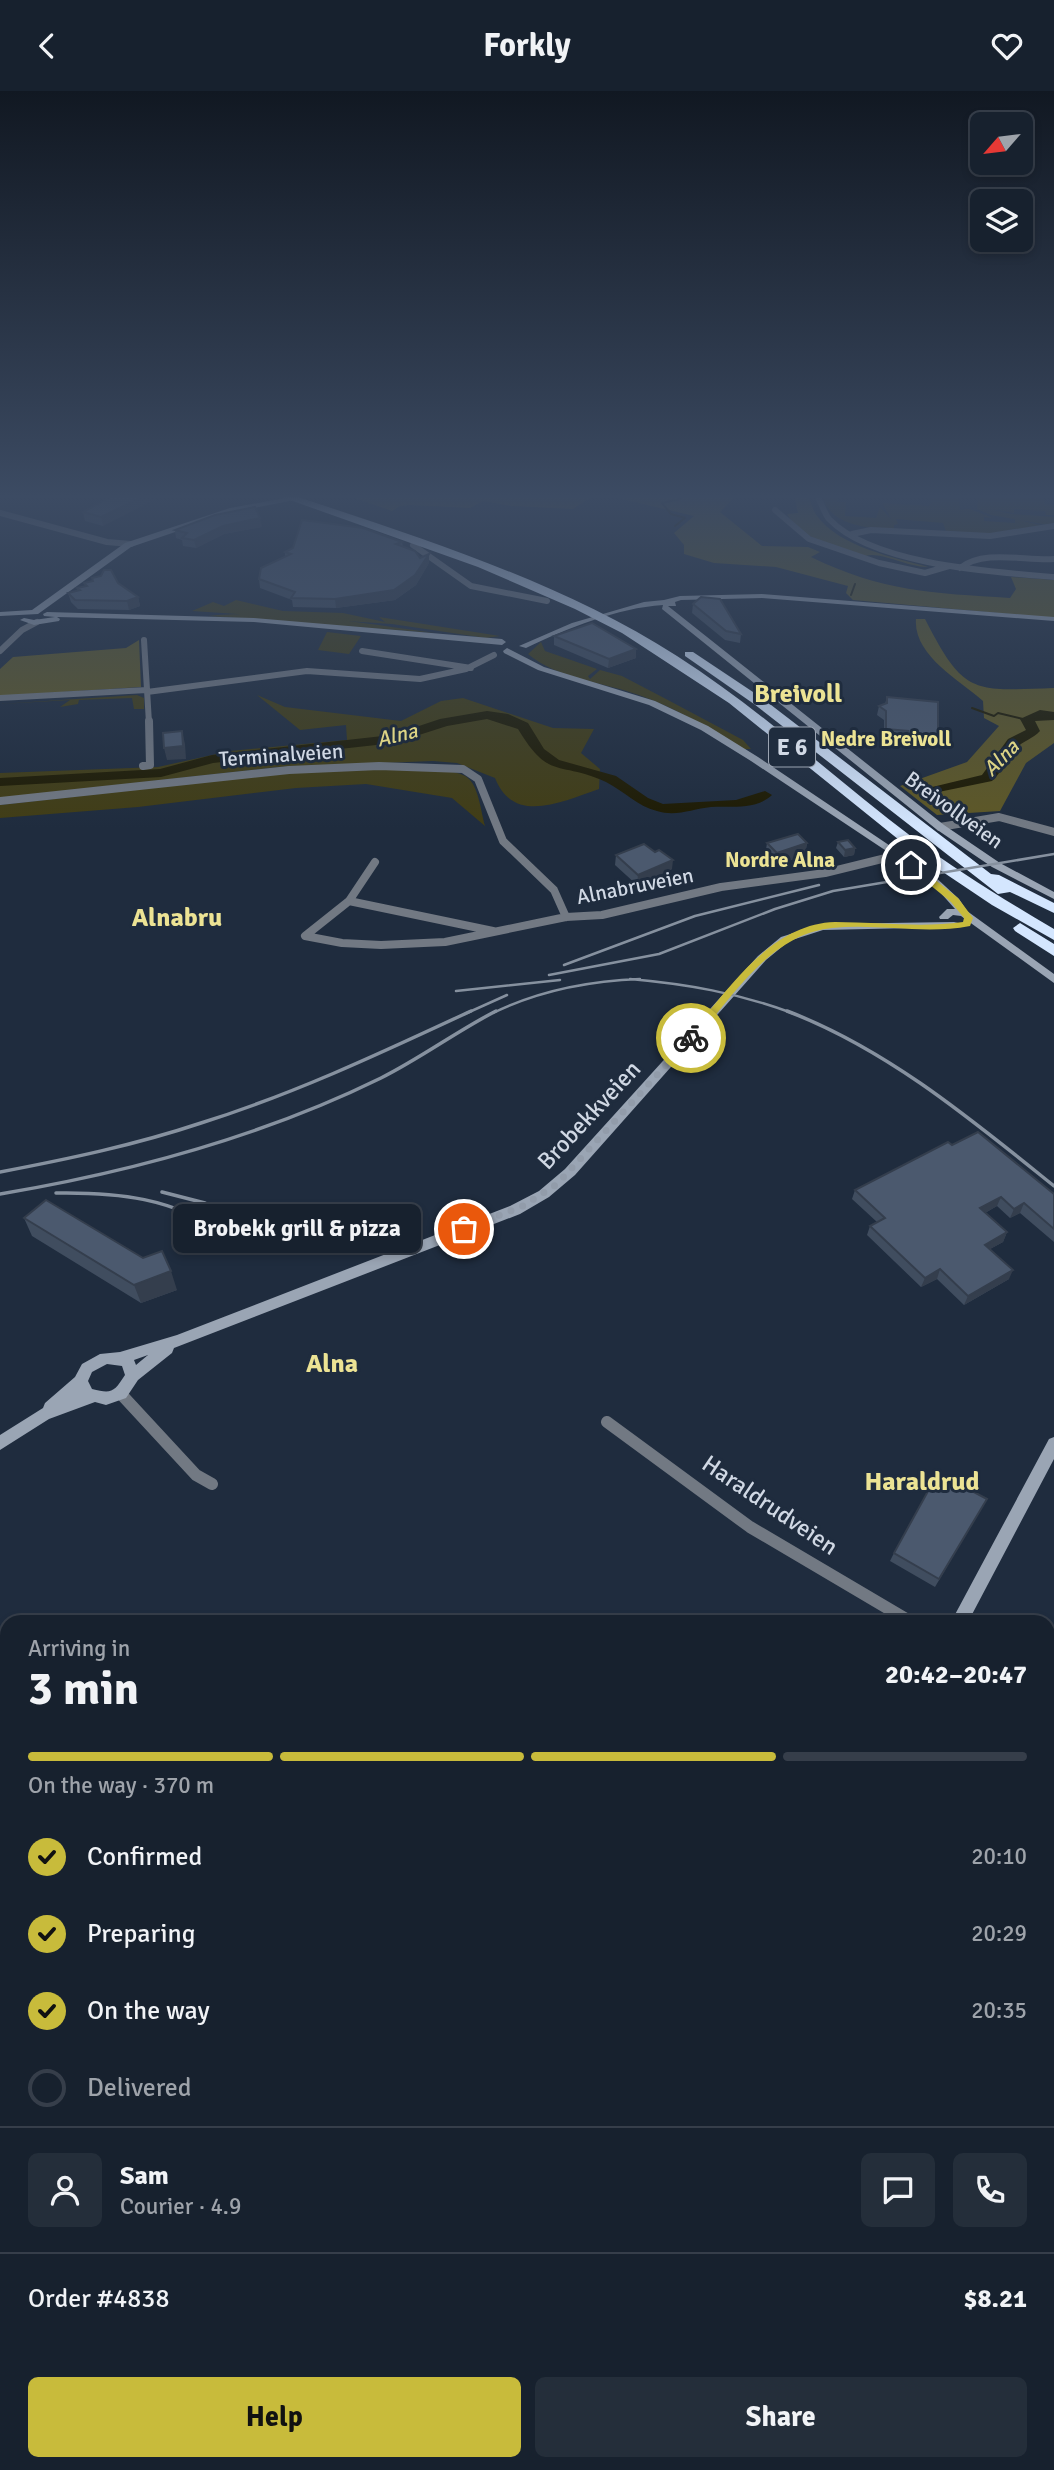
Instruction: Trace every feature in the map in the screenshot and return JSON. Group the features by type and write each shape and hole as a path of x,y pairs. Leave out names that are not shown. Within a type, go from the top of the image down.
{"highway":[{"path":"564,606 601,617"},
{"name":"E 6","path":"577,606 673,659 727,696 988,905 1054,951"},
{"name":"E 6","path":"603,606 640,625 750,696 1000,889 1054,923"},
{"name":"E 6","path":"908,841 1054,935"},
{"path":"971,867 1054,909"}],"street":[{"path":"0,651 27,619 46,606"},
{"path":"43,618 56,606"},
{"path":"0,698 147,691 310,670 362,673 395,680 434,680 471,668 501,649 640,606"},
{"name":"Breivollveien","path":"669,606 940,827 996,865 1054,896"},
{"path":"889,606 1054,619"},
{"path":"1,614 27,619 85,617 254,620 470,641 501,649 535,664 670,711 754,759 854,826 950,896 962,921 1054,987"},
{"path":"142,766 150,765 145,640"},
{"path":"520,645 535,664"},
{"path":"362,651 471,668"},
{"name":"Terminalveien","path":"0,801 289,769 421,766 463,769 478,779 503,841 554,890 566,917"},
{"path":"940,827 999,817 1054,832"},
{"path":"894,856 938,896 945,915 962,921 1054,979"},
{"name":"Alnabruveien","path":"375,862 349,901 305,936 342,943 381,945 446,942 566,917 593,917 721,887 807,876 894,856"},
{"name":"Alnabruveien","path":"349,901 468,928 503,931"},
{"name":"Brobekkveien","path":"917,925 945,915"},
{"name":"Brobekkveien","path":"121,1358 180,1340 515,1210 544,1194 570,1173 762,958 785,939 832,925 917,925 962,921"},
{"name":"Brobekkveien","path":"133,1376 180,1340"},
{"path":"0,1443 44,1414 81,1381 84,1372 95,1361 121,1358 133,1368 133,1376 121,1394 106,1399 92,1397 44,1414"},
{"path":"81,1381 84,1391 92,1397"},
{"path":"121,1394 196,1475 212,1484"},
{"name":"Haraldrudveien","path":"607,1422 750,1527 899,1615"},
{"path":"963,1615 1054,1444"}],"shaded area":[{"path":"204,606 262,606 283,611 343,613 385,622 379,617 500,636 486,638 392,624 192,611"},
{"path":"920,606 1054,606 1054,618"},
{"path":"208,616 292,616 435,633"},
{"path":"916,619 925,619 950,662 961,675 973,683 987,688 1054,688 1054,743 1026,763 1000,811 937,815 900,786 967,762 999,726 984,718 983,701 939,666 930,655 917,632"},
{"path":"327,632 361,636 349,654 318,650"},
{"path":"139,640 141,687 0,696 0,669 13,657 126,648"},
{"path":"541,642 545,651 597,669 588,676 590,679 600,670 622,676 743,740 751,749 744,749 693,719 653,700 553,669 528,654"},
{"path":"137,695 144,698 144,709 134,709 132,698 79,700 78,704 60,707 70,700 0,704"},
{"path":"257,695 285,707 401,721 441,701 463,698 553,728 594,729 581,753 600,769 599,789 555,803 527,806 514,802 503,793 495,778 457,763 433,761 278,767 0,798 0,773 158,767 230,751 347,740 346,725 300,730"},
{"path":"401,769 449,771 469,779 475,789 485,826 452,798 366,784 296,788 138,807 0,818 0,805 287,773"}],"building":[{"path":"695,606 724,606 741,634 726,631"},
{"path":"592,623 636,649 609,659 554,636"},
{"path":"887,697 938,702 938,734 907,734 908,731 886,729 886,711 879,706 887,703"},
{"path":"182,731 183,746 164,748 163,733"},
{"path":"798,834 807,843 777,853 767,843"},
{"path":"848,840 855,848 845,850 838,842"},
{"path":"644,844 673,860 638,875 616,855"},
{"path":"978,1132 1054,1194 1054,1229 1024,1203 1014,1209 1001,1197 980,1208 1007,1232 985,1245 1013,1270 968,1296 940,1269 925,1278 870,1226 885,1218 855,1190 948,1142 952,1145"},
{"path":"46,1200 143,1258 162,1251 171,1271 134,1285 24,1218"},
{"path":"938,1473 987,1499 939,1579 894,1553"}],"waterway":[{"path":"972,708 994,716 998,713 1027,720"},
{"name":"Alna","path":"929,792 987,778 995,771 1013,742 1024,739 1033,731 1027,719 1040,714 1054,716"},
{"name":"Alna","path":"0,782 161,773 212,759 394,739 445,722 487,715 503,717 523,726 539,752 554,763 611,779 643,801 661,808 679,809 711,803 737,804 765,795"}],"railway":[{"path":"549,975 659,954 775,909 833,891 1054,854"},
{"path":"564,965 695,916 819,885"},
{"path":"630,979 634,979"},
{"path":"493,1013 528,998 565,988 634,979"},
{"path":"634,979 712,990 790,1013"},
{"path":"634,979 640,979"},
{"path":"456,991 560,980"},
{"path":"467,1013 507,995"},
{"path":"0,1172 126,1145 236,1112 338,1071 471,1011"},
{"path":"0,1194 146,1163 195,1150 289,1118 381,1078 496,1011"},
{"path":"790,1013 859,1045 894,1066 960,1112 1054,1186"},
{"path":"162,1192 205,1203 252,1224"},
{"path":"56,1193 123,1196 165,1205 185,1212 225,1234"}],"way so far":[{"path":"464,1229 523,1206 557,1184 570,1173 691,1038"}],"place":[{"name":"Brobekk grill & pizza","path":"464,1229"}],"district":[{"name":"Breivoll","path":"798,693"},
{"name":"Nedre Breivoll","path":"886,739"},
{"name":"Nordre Alna","path":"780,860"},
{"name":"Alnabru","path":"177,917"},
{"name":"Alna","path":"332,1363"},
{"name":"Haraldrud","path":"922,1481"}],"route":[{"path":"691,1038 769,951 799,933 814,928 848,924 929,927 967,924 969,918 958,904 911,865"}]}
